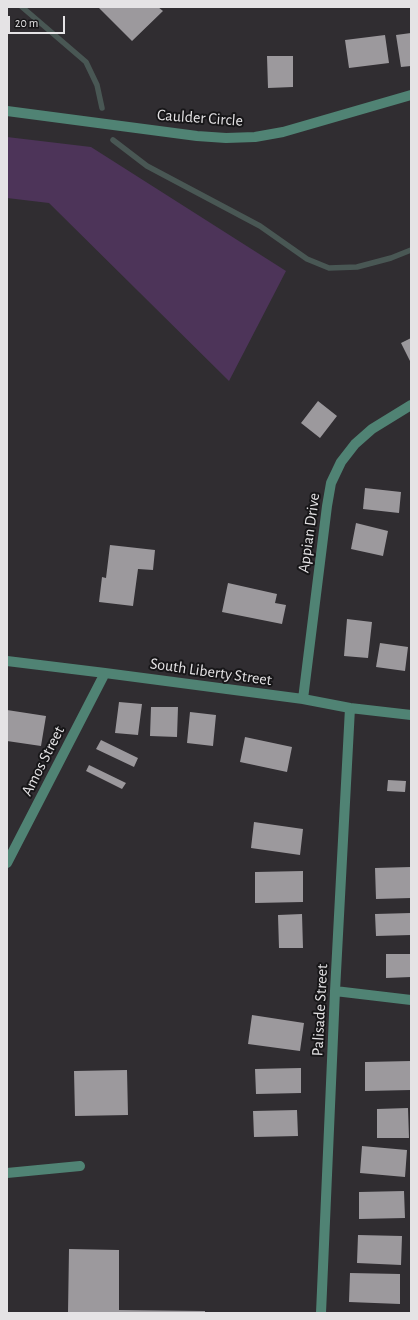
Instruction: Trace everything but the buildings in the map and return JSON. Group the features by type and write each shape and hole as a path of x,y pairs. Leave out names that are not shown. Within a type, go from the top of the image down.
{"street":[{"name":"Caulder Circle","path":"7,111 197,136 226,138 255,137 283,132 411,95"},
{"name":"Appian Drive","path":"303,700 331,483 341,462 355,444 372,430 411,406"},
{"name":"South Liberty Street","path":"7,662 105,673 303,700 350,708 411,715"},
{"name":"Amos Street","path":"7,863 105,673"},
{"name":"Palisade Street","path":"321,1313 335,991 350,708"},
{"path":"335,991 411,1000"},
{"path":"7,1174 80,1166"}],"shaded area":[{"path":"7,137 91,147 286,271 229,381 49,203 7,198"}],"waterway":[{"path":"22,7 86,62 97,85 102,108"},
{"path":"113,140 147,166 260,226 307,259 329,268 357,267 391,258 411,250"}]}
